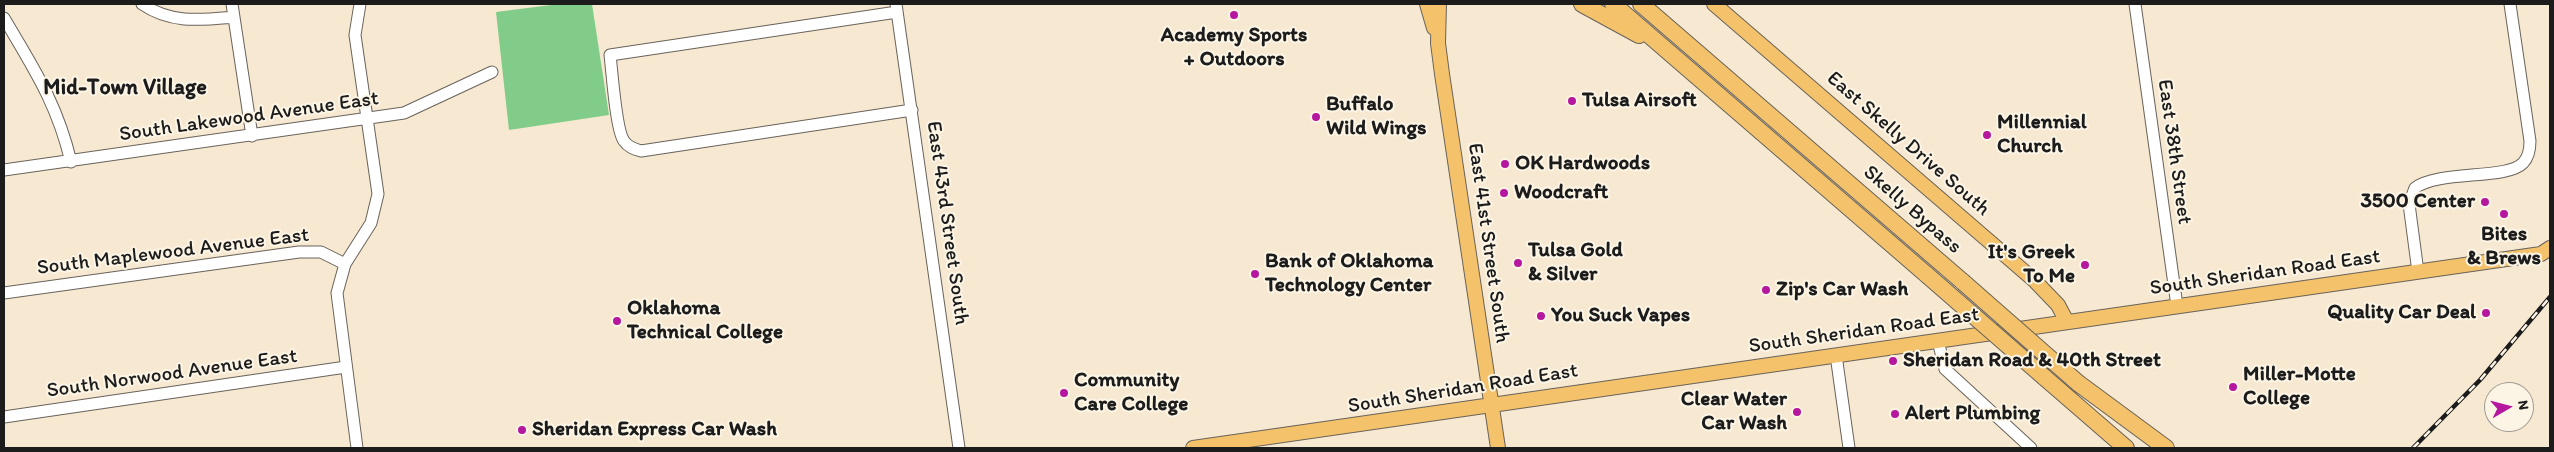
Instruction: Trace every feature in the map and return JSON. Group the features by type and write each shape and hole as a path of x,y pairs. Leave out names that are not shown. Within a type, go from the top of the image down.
{"highway":[{"path":"1582,4 1666,49"},
{"name":"Skelly Bypass","path":"1614,4 2126,448"},
{"name":"Skelly Bypass","path":"1641,4 2154,448"},
{"path":"2078,383 2166,448"}],"main road":[{"name":"East 41st Street South","path":"1427,4 1438,43 1498,448"},
{"name":"East 41st Street South","path":"1438,43 1439,4"},
{"name":"East Skelly Drive South","path":"1714,4 2034,280 2058,305 2067,322"},
{"name":"South Sheridan Road East","path":"1193,448 2547,253"}],"street":[{"path":"142,4 160,14 185,20 234,17"},
{"path":"232,4 252,136"},
{"path":"358,448 337,293 345,264 366,233 376,209 377,182 355,35 360,4"},
{"name":"East 38th Street","path":"2135,4 2177,306"},
{"path":"2418,272 2409,204 2415,188 2429,180 2510,169 2522,164 2529,152 2530,141 2510,4"},
{"path":"896,8 610,55 622,140 630,147 640,151 912,110"},
{"name":"East 43rd Street South","path":"896,8 959,448"},
{"path":"4,18 46,87 64,132 71,162"},
{"name":"South Lakewood Avenue East","path":"4,170 252,136 412,111 492,72"},
{"name":"South Maplewood Avenue East","path":"4,293 299,252 322,252 345,264"},
{"path":"1938,341 1945,369 2031,448"},
{"path":"1836,355 1849,448"},
{"name":"South Norwood Avenue East","path":"4,417 346,367"}],"green space":[{"path":"559,4 592,4 609,115 509,130 496,12"}],"railway":[{"path":"2413,448 2480,380 2550,297"}],"place":[{"name":"Academy Sports + Outdoors","path":"1234,15"},
{"name":"Tulsa Airsoft","path":"1572,101"},
{"name":"Buffalo Wild Wings","path":"1316,117"},
{"name":"Millennial Church","path":"1987,135"},
{"name":"OK Hardwoods","path":"1505,164"},
{"name":"Woodcraft","path":"1504,193"},
{"name":"3500 Center","path":"2485,202"},
{"name":"Bites & Brews","path":"2504,214"},
{"name":"Tulsa Gold & Silver","path":"1518,263"},
{"name":"It's Greek To Me","path":"2085,265"},
{"name":"Bank of Oklahoma Technology Center","path":"1255,274"},
{"name":"Zip's Car Wash","path":"1766,290"},
{"name":"Quality Car Deal","path":"2486,313"},
{"name":"You Suck Vapes","path":"1541,316"},
{"name":"Oklahoma Technical College","path":"617,321"},
{"name":"Sheridan Road & 40th Street","path":"1893,361"},
{"name":"Miller-Motte College","path":"2233,387"},
{"name":"Community Care College","path":"1064,393"},
{"name":"Clear Water Car Wash","path":"1797,412"},
{"name":"Alert Plumbing","path":"1895,414"},
{"name":"Sheridan Express Car Wash","path":"522,430"}],"district":[{"name":"Mid-Town Village","path":"125,88"}]}
